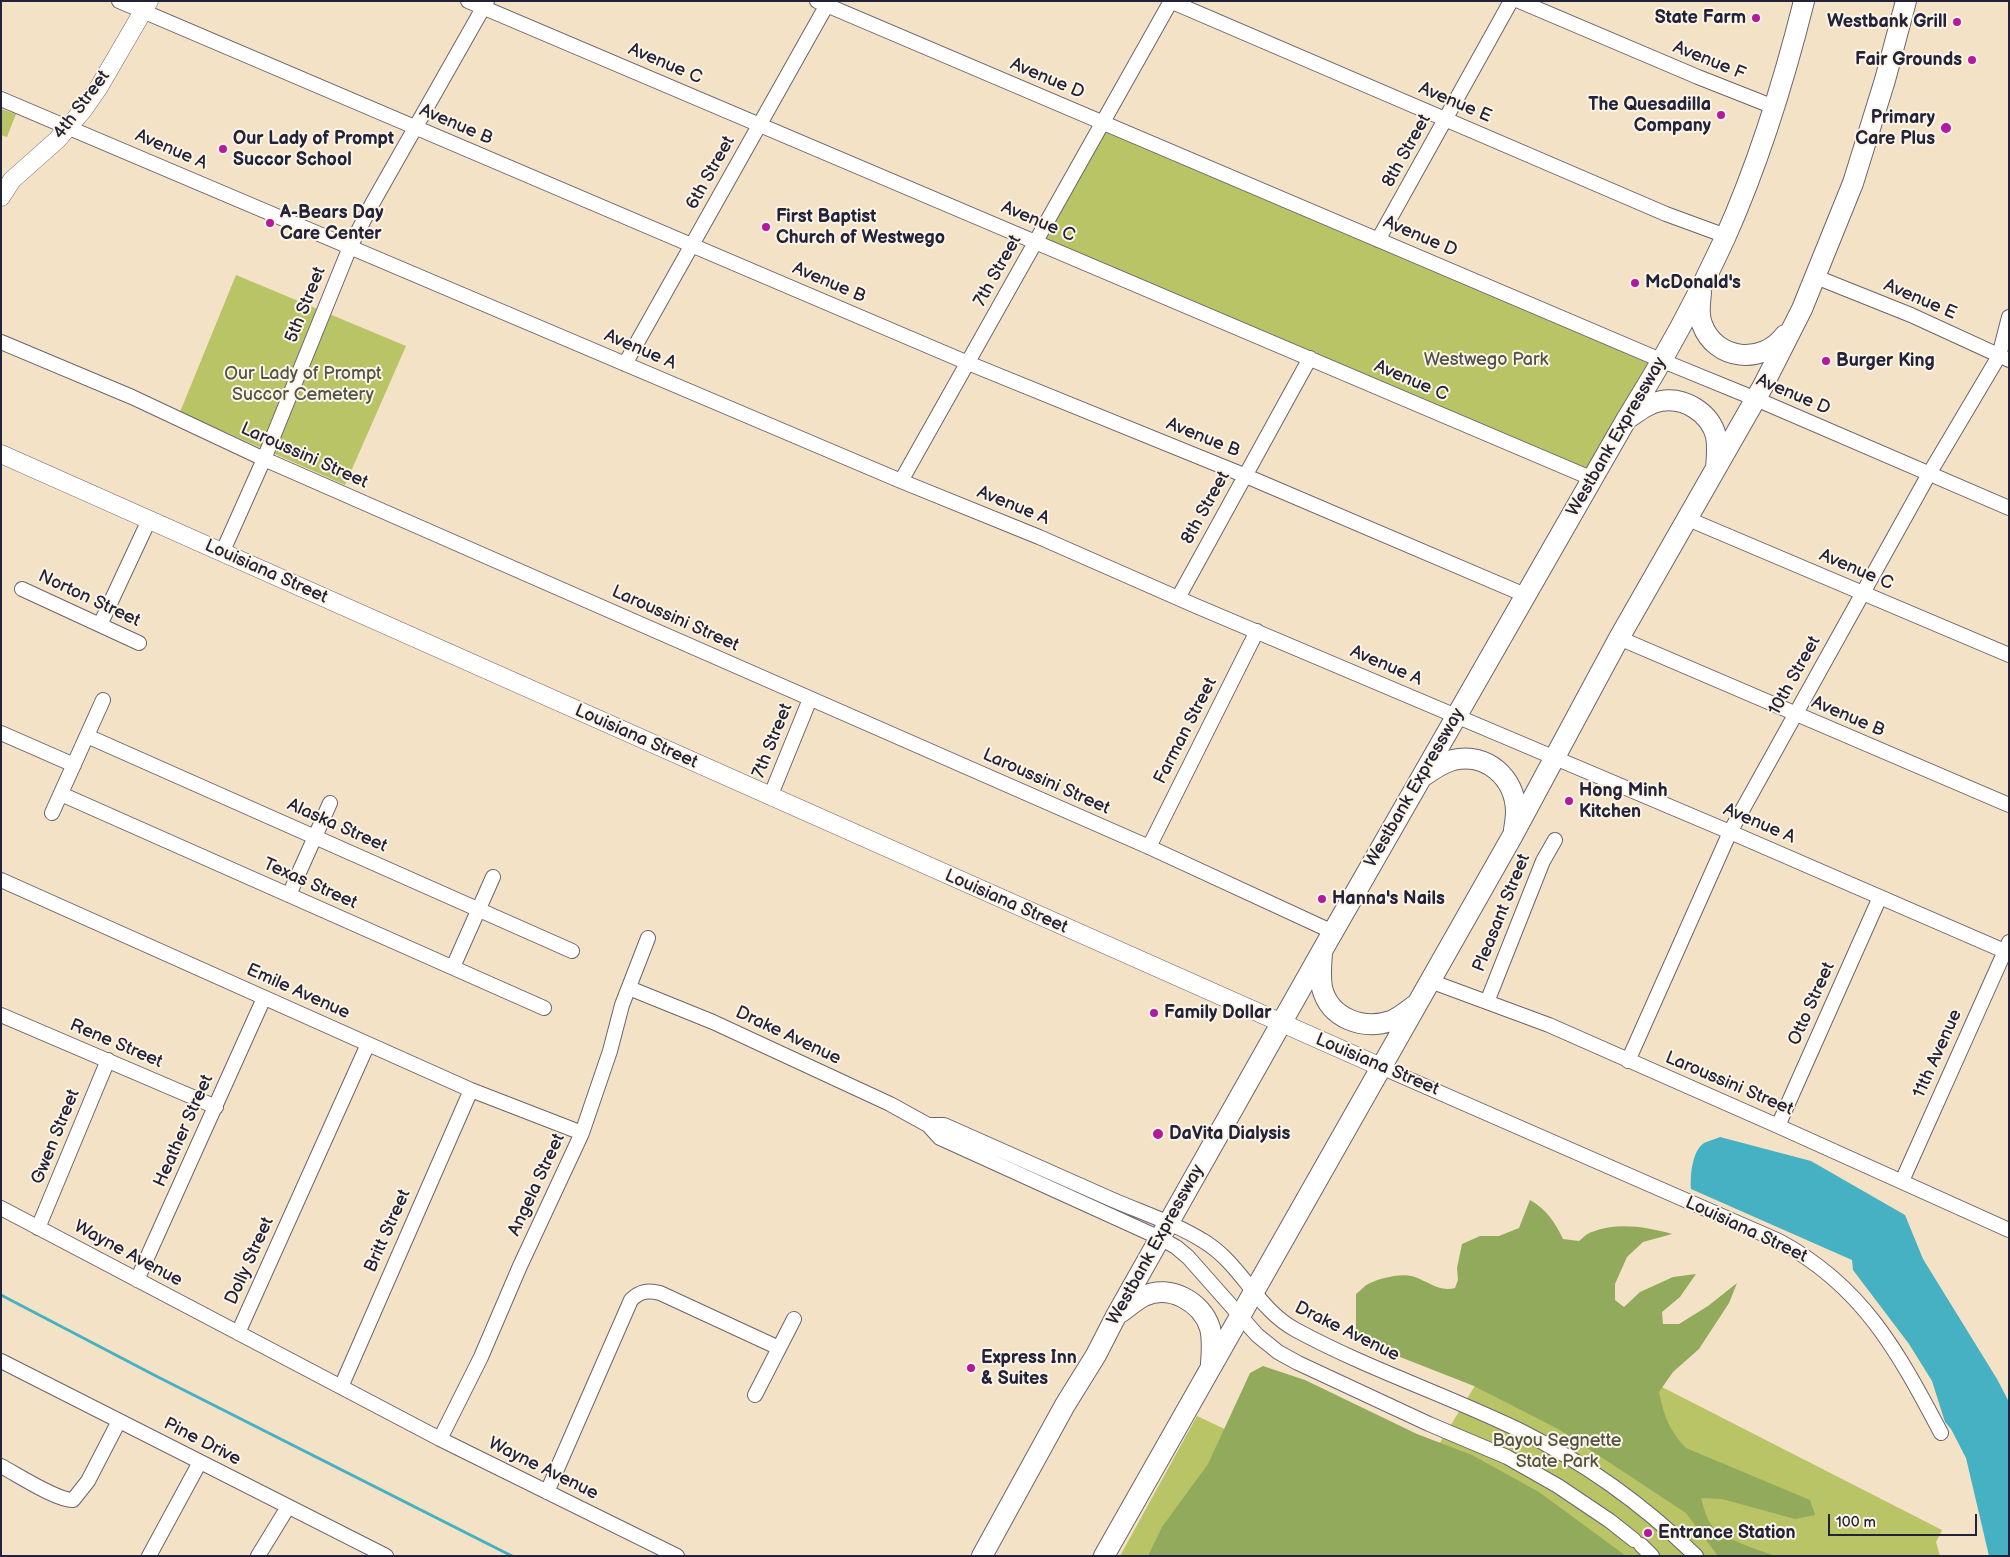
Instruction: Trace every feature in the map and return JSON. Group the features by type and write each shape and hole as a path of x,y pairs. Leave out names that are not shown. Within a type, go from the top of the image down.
{"highway":[{"name":"Westbank Expressway","path":"982,1556 1065,1404 1096,1355 1280,1024 1626,420 1663,361 1726,236 1774,107 1804,1"},
{"path":"1104,1556 1513,835 1619,638 1756,399 1816,277 1853,183 1885,80 1906,1"},
{"path":"1701,288 1699,309 1701,323 1716,345 1731,353 1747,355 1769,350 1781,340 1797,318"},
{"path":"1626,420 1644,407 1662,401 1672,400 1692,406 1710,423 1716,436 1716,470"},
{"path":"1421,778 1441,765 1453,760 1472,759 1491,765 1501,772 1509,782 1514,796 1516,811 1513,835"},
{"path":"1322,951 1320,977 1323,990 1328,1002 1347,1019 1368,1025 1381,1024 1393,1020 1417,1004"},
{"path":"1116,1316 1143,1296 1157,1292 1180,1296 1202,1312 1209,1326 1213,1343 1211,1368"}],"main road":[{"name":"4th Street","path":"1,197 12,180 58,140 99,87 146,6"},
{"name":"Louisiana Street","path":"1,454 1280,1024 1381,1067"}],"street":[{"name":"Avenue B","path":"119,1 146,6 415,128 692,244 968,363 1246,476 1526,595"},
{"name":"Avenue C","path":"468,1 485,4 759,125 1593,479"},
{"name":"Avenue E","path":"1170,1 1666,214 1726,236"},
{"name":"7th Street","path":"901,481 1170,1"},
{"name":"8th Street","path":"1378,240 1511,1"},
{"name":"Avenue F","path":"1519,1 1774,107"},
{"name":"Avenue D","path":"824,3 2009,508"},
{"name":"6th Street","path":"625,364 759,125 824,3"},
{"name":"5th Street","path":"222,553 264,459 350,247 372,204 485,4"},
{"name":"Avenue A","path":"1,99 901,481 1039,537 1554,759 2007,949"},
{"name":"Avenue E","path":"1816,277 1911,315 2004,358"},
{"name":"10th Street","path":"1628,1061 1730,832 1929,474 2004,358 2009,317"},
{"name":"Laroussini Street","path":"1,342 132,397 264,459 1149,847 1333,932"},
{"name":"8th Street","path":"1178,598 1310,358"},
{"name":"Avenue C","path":"1688,519 2009,655"},
{"path":"100,626 149,520"},
{"name":"Norton Street","path":"22,589 139,643"},
{"name":"Farman Street","path":"1149,847 1257,631"},
{"name":"Avenue B","path":"1619,638 2009,805"},
{"name":"7th Street","path":"770,797 810,699"},
{"path":"52,813 103,700"},
{"path":"1,733 74,765"},
{"name":"Alaska Street","path":"87,736 572,950"},
{"name":"Texas Street","path":"61,794 544,1008"},
{"path":"289,895 330,803"},
{"name":"Pleasant Street","path":"1487,1002 1543,861 1555,840"},
{"path":"453,967 493,877"},
{"name":"Emile Avenue","path":"1,880 471,1090 582,1133"},
{"name":"Otto Street","path":"1778,1126 1880,897"},
{"name":"Angela Street","path":"440,1439 481,1357 520,1266 582,1133 610,1052 622,1005 648,938"},
{"name":"11th Avenue","path":"1902,1181 2007,949"},
{"name":"Laroussini Street","path":"1430,981 1549,1025 2009,1230"},
{"name":"Drake Avenue","path":"629,988 713,1022 890,1104 928,1125 944,1126 1164,1231 1205,1242 1233,1266 1278,1319 1294,1329 1521,1432 1614,1487 1655,1518 1696,1556"},
{"name":"Heather Street","path":"137,1280 264,998"},
{"name":"Rene Street","path":"2,1018 108,1060 216,1107"},
{"name":"Dolly Street","path":"368,1044 238,1333 392,1414"},
{"name":"Gwen Street","path":"38,1228 108,1060"},
{"name":"Louisiana Street","path":"1381,1067 1779,1241 1803,1254 1838,1282 1874,1322 1910,1376 1941,1433"},
{"name":"Britt Street","path":"341,1387 471,1090"},
{"name":"Wayne Avenue","path":"1,1208 238,1333"},
{"name":"Drake Avenue","path":"1164,1231 1176,1247 1188,1257 1257,1335 1278,1352 1298,1364 1420,1420 1507,1457 1558,1486 1610,1521 1652,1556"},
{"path":"547,1492 632,1300 641,1292 660,1293 779,1348"},
{"path":"755,1395 794,1319"},
{"name":"Pine Drive","path":"1,1361 386,1556"},
{"name":"Wayne Avenue","path":"392,1414 678,1556"},
{"path":"1,1466 54,1494 68,1500 73,1500 88,1481 120,1421"},
{"path":"149,1556 200,1462"},
{"path":"258,1556 288,1507"}],"green space":[{"path":"1,109 16,114 7,137 1,135"},
{"name":"Westwego Park","path":"1102,123 1663,361 1593,479 1036,242"},
{"name":"Our Lady of Prompt Succor Cemetery","path":"236,275 406,346 345,485 180,412"},
{"path":"1530,1200 1550,1216 1563,1239 1579,1241 1587,1234 1602,1229 1622,1226 1652,1229 1672,1234 1643,1242 1627,1257 1615,1284 1615,1300 1624,1307 1640,1292 1673,1277 1696,1274 1680,1297 1662,1312 1663,1324 1679,1324 1708,1306 1737,1283 1729,1303 1699,1349 1673,1372 1659,1392 1668,1422 1675,1435 1686,1448 1810,1500 1815,1515 1795,1519 1722,1499 1701,1498 1708,1519 1715,1529 1736,1541 1776,1556 1718,1556 1686,1513 1560,1430 1474,1386 1372,1346 1356,1335 1356,1294 1365,1286 1385,1278 1404,1275 1415,1277 1439,1288 1455,1288 1458,1280 1457,1268 1462,1244 1480,1236 1499,1236 1519,1228"},
{"name":"Bayou Segnette State Park","path":"1519,1314 1942,1530 1936,1542 1940,1556 1120,1556 1197,1416 1398,1511"},
{"path":"1263,1366 1305,1380 1417,1434 1472,1455 1539,1492 1626,1556 1148,1556 1162,1527 1208,1464 1250,1373"}],"water":[{"path":"1720,1137 1811,1161 1905,1215 1923,1259 1997,1379 2009,1402 2009,1556 1989,1556 1966,1458 1951,1429 1945,1422 1932,1381 1909,1344 1853,1270 1852,1260 1691,1189 1694,1158 1697,1152 1704,1143"}],"waterway":[{"path":"1,1295 156,1376 512,1556"}],"place":[{"name":"State Farm","path":"1756,18"},
{"name":"Westbank Grill","path":"1957,22"},
{"name":"Fair Grounds","path":"1972,60"},
{"name":"The Quesadilla Company","path":"1721,115"},
{"name":"Primary Care Plus","path":"1946,128"},
{"name":"Our Lady of Prompt Succor School","path":"223,149"},
{"name":"A-Bears Day Care Center","path":"270,223"},
{"name":"First Baptist Church of Westwego","path":"766,227"},
{"name":"McDonald's","path":"1635,283"},
{"name":"Burger King","path":"1826,361"},
{"name":"Hong Minh Kitchen","path":"1569,801"},
{"name":"Hanna's Nails","path":"1322,899"},
{"name":"Family Dollar","path":"1154,1013"},
{"name":"DaVita Dialysis","path":"1158,1134"},
{"name":"Express Inn & Suites","path":"971,1368"},
{"name":"Entrance Station","path":"1648,1533"}]}
